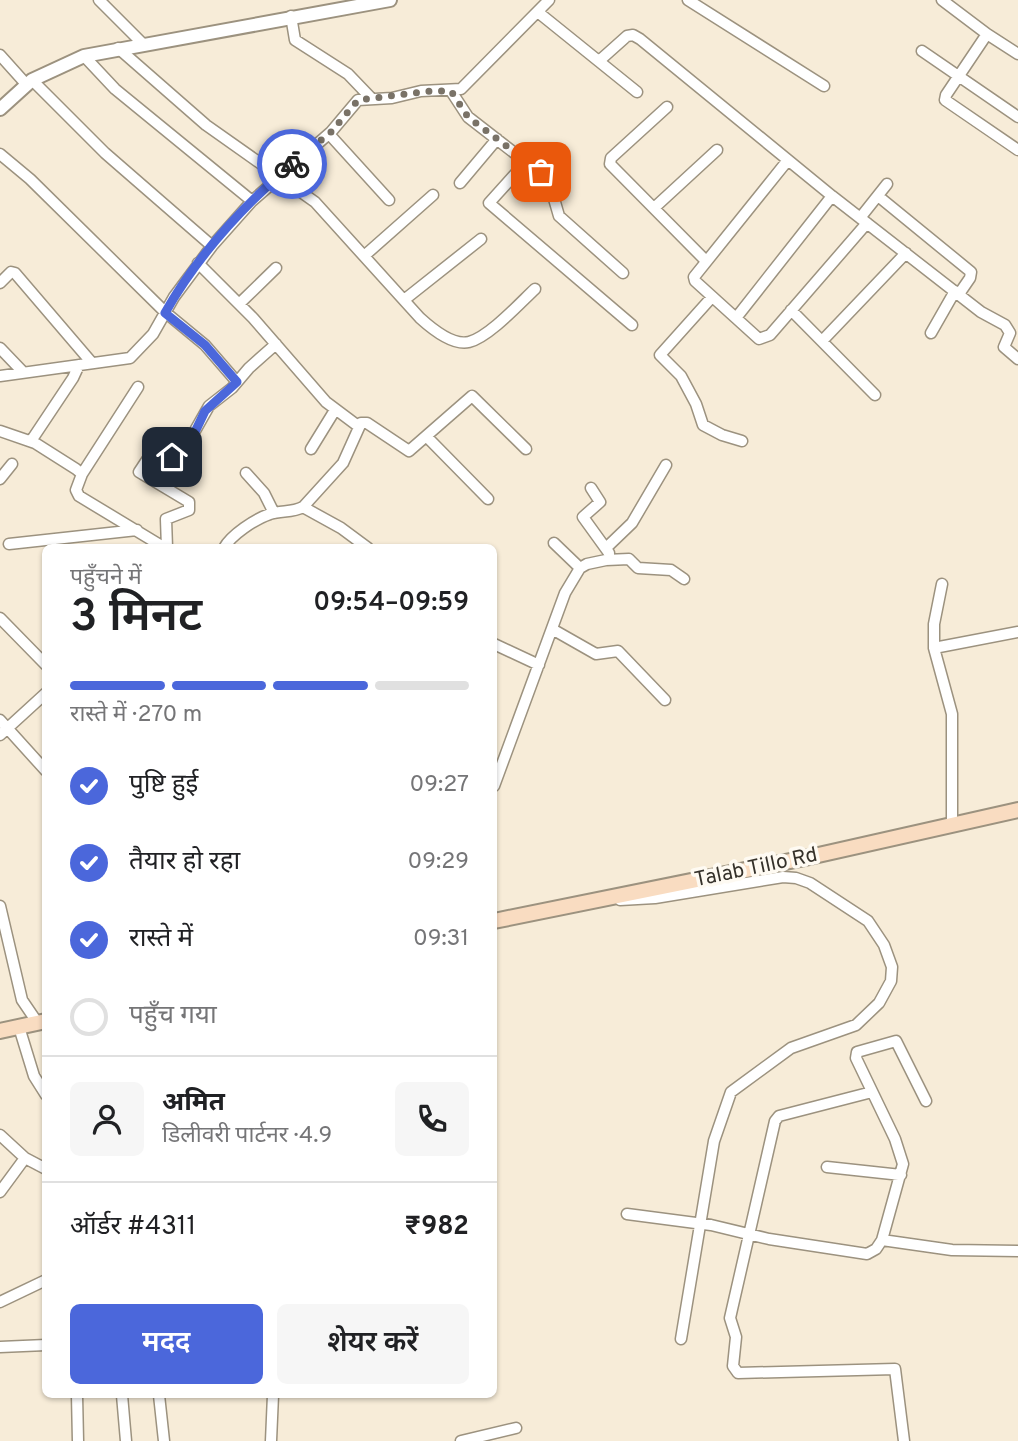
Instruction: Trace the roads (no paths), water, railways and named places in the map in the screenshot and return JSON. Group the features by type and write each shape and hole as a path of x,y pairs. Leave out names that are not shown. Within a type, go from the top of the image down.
{"main road":[{"name":"Talab Tillo Rd","path":"497,921 805,858 1018,810"},
{"path":"0,1031 41,1022"}],"street":[{"path":"99,0 139,40"},
{"path":"0,109 25,80 84,56 139,40 390,0"},
{"path":"0,376 130,358 153,334 198,263 212,246 252,201 329,134 358,100 451,91 465,86 549,0"},
{"path":"688,0 824,86"},
{"path":"942,0 1018,54"},
{"path":"539,13 637,92"},
{"path":"291,16 295,40 340,68 372,99"},
{"path":"987,34 946,95 946,102 1018,150"},
{"path":"598,61 625,37 633,35 864,221 987,317 1007,327 1010,333 1005,349 1018,359"},
{"path":"118,48 206,125 315,202 432,328 456,340 470,342 486,332 535,289"},
{"path":"922,51 1018,117"},
{"path":"0,55 104,153 212,246"},
{"path":"84,56 115,89 252,201"},
{"path":"451,91 468,117 548,178 559,216 623,273"},
{"path":"667,107 610,162 706,261"},
{"path":"329,134 389,200"},
{"path":"460,183 497,139"},
{"path":"654,208 717,150"},
{"path":"0,154 30,179 165,313 205,345 237,382"},
{"path":"788,160 706,261 694,280 762,340 791,310 864,221 887,184"},
{"path":"526,162 489,203 632,325"},
{"path":"364,257 433,195"},
{"path":"736,318 832,196"},
{"path":"878,196 971,272 970,278 931,333"},
{"path":"404,300 481,239"},
{"path":"822,341 906,253"},
{"path":"198,263 335,410 358,426"},
{"path":"239,304 276,268"},
{"path":"0,283 11,272 15,273 92,363"},
{"path":"712,297 660,355 681,376 696,404 703,425 741,441"},
{"path":"791,310 875,395"},
{"path":"167,463 195,432 205,411 276,344"},
{"path":"0,348 23,372"},
{"path":"31,442 74,378 79,365"},
{"path":"138,387 82,474 76,490 79,496 160,544"},
{"path":"230,544 247,528 274,513 303,507 343,463 361,423 367,424 406,451 427,437 472,396 526,449"},
{"path":"311,449 335,410"},
{"path":"0,431 54,453 82,474"},
{"path":"427,437 488,499"},
{"path":"166,544 166,519 187,511 190,505 184,497 139,472 159,445 167,442 185,444"},
{"path":"0,479 12,464"},
{"path":"606,548 636,517 666,465"},
{"path":"246,473 264,493 274,513"},
{"path":"591,488 600,502 583,517 613,559"},
{"path":"303,507 341,528 363,544"},
{"path":"9,544 138,530"},
{"path":"554,543 580,568"},
{"path":"497,778 565,593 580,568 593,562 629,559 640,568 671,570 684,579"},
{"path":"942,584 935,617 934,648 952,714 952,823"},
{"path":"0,618 42,661"},
{"path":"552,629 596,654 618,651 665,700"},
{"path":"934,648 1018,632"},
{"path":"497,645 539,665"},
{"path":"42,696 3,728 42,767"},
{"path":"599,900 634,900 796,877 828,894 867,921 884,945 892,967 888,989 866,1018 851,1028 816,1037 791,1048 731,1092 714,1141 705,1225 681,1339"},
{"path":"0,906 22,1000 41,1022"},
{"path":"19,1027 34,1076 42,1089"},
{"path":"627,1214 725,1228 750,1235 867,1254 876,1249 882,1240 901,1175 900,1150 856,1055 860,1051 893,1040 898,1043 926,1101"},
{"path":"872,1092 777,1118 730,1321 736,1337 734,1371 895,1368 904,1441"},
{"path":"0,1135 25,1158 42,1166"},
{"path":"0,1192 25,1158"},
{"path":"827,1167 901,1175"},
{"path":"882,1240 952,1250 1018,1251"},
{"path":"0,1302 42,1282"},
{"path":"0,1347 42,1345"},
{"path":"77,1398 78,1441"},
{"path":"122,1398 126,1441"},
{"path":"159,1398 164,1441"},
{"path":"271,1441 273,1398"},
{"path":"461,1441 516,1428"}]}
